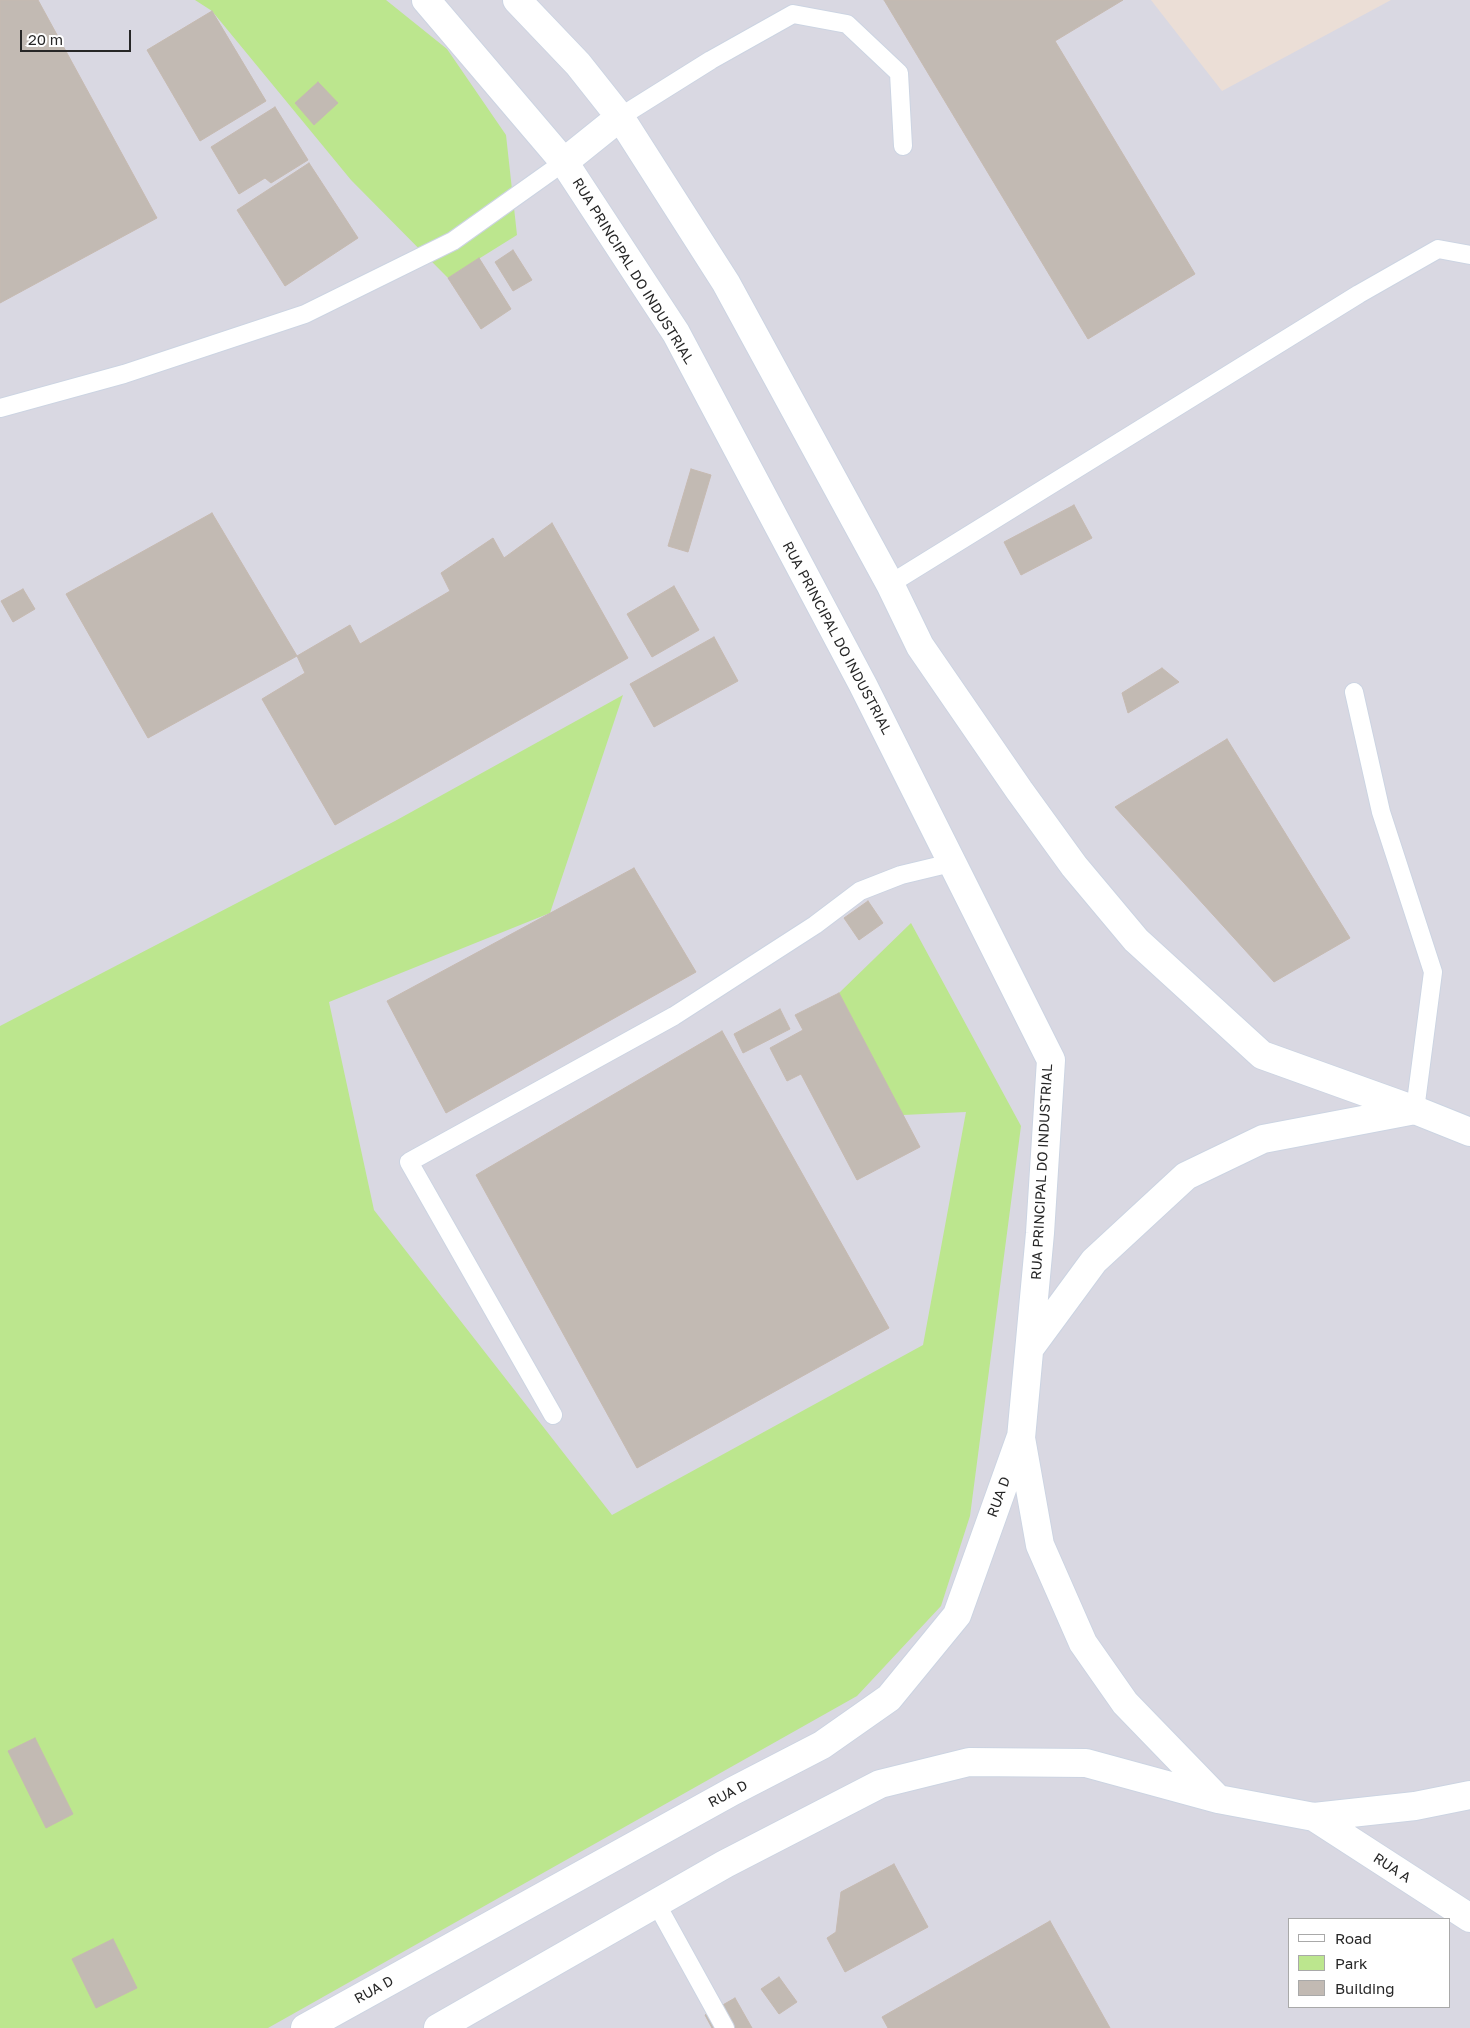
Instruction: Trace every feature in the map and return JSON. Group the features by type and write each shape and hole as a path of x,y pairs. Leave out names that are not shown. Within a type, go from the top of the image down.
{"street":[{"name":"RUA PRINCIPAL DO INDUSTRIAL","path":"426,0 564,162 676,333 863,685 1050,1060 1040,1233 1021,1438"},
{"path":"517,0 578,64 620,117 726,283 890,584 920,646 1074,866 1136,940 1262,1055 1415,1110 1470,1132"},
{"path":"564,162 620,117"},
{"path":"1030,1348 1094,1261 1186,1176 1263,1139 1415,1110"},
{"path":"1021,1438 1040,1545 1084,1643 1125,1703 1218,1799"},
{"name":"RUA D","path":"305,2028 733,1791 822,1745 889,1698 957,1615 1021,1438"},
{"path":"438,2028 725,1864 880,1784 969,1762 1086,1764 1218,1799 1314,1817 1415,1806 1470,1795"},
{"name":"RUA A","path":"1314,1817 1470,1918"}],"lane":[{"path":"620,117 711,60 793,14 847,24 899,73 903,146"},
{"path":"0,408 124,374 305,314 453,241 564,162"},
{"path":"890,584 1367,289 1438,249 1470,255"},
{"path":"1354,692 1381,812 1433,972 1415,1110"},
{"path":"553,1416 409,1162 674,1016 815,925 860,891 901,875 951,863"},
{"path":"656,1903 725,2028"}],"shaded area":[{"path":"0,0 1151,0 1222,91 1391,0 1470,0 1470,2028 0,2028"}],"green space":[{"path":"195,0 386,0 447,49 506,135 517,235 448,278 351,180 212,11"},
{"path":"623,695 550,913 329,1002 374,1210 612,1515 923,1345 966,1112 903,1115 839,993 911,923 1021,1126 970,1516 941,1606 857,1696 268,2028 0,2028 0,1026 395,821"}],"building":[{"path":"0,0 38,0 157,218 0,303"},
{"path":"884,0 1123,0 1055,41 1195,274 1088,339"},
{"path":"212,11 266,101 200,141 147,50"},
{"path":"318,82 338,103 314,125 295,103"},
{"path":"275,107 308,160 271,183 265,178 239,194 211,147"},
{"path":"309,163 358,238 285,286 237,210"},
{"path":"513,250 532,280 513,291 495,262"},
{"path":"479,258 511,309 481,329 448,278"},
{"path":"691,469 711,475 688,552 668,546"},
{"path":"1074,505 1092,538 1021,575 1004,542"},
{"path":"212,513 297,656 148,738 66,594"},
{"path":"552,523 628,658 335,825 262,699 305,673 297,656 350,625 360,644 450,591 441,573 493,538 504,558"},
{"path":"674,586 699,630 652,657 627,614"},
{"path":"23,589 35,609 13,622 1,601"},
{"path":"714,637 738,681 654,727 630,684"},
{"path":"1162,668 1179,682 1128,713 1122,693"},
{"path":"1227,739 1350,938 1274,982 1115,807"},
{"path":"634,868 696,972 446,1113 387,1001"},
{"path":"868,901 883,923 859,940 844,918"},
{"path":"839,993 920,1147 857,1180 801,1074 787,1081 770,1048 803,1030 795,1015"},
{"path":"780,1009 790,1029 743,1053 734,1034"},
{"path":"722,1031 889,1328 637,1468 476,1175"},
{"path":"35,1738 73,1814 46,1828 8,1751"},
{"path":"894,1864 928,1927 845,1972 827,1938 836,1932 841,1892"},
{"path":"1050,1921 1110,2028 888,2028 882,2017"},
{"path":"113,1939 137,1988 96,2008 72,1959"},
{"path":"779,1977 797,2002 779,2014 761,1989"},
{"path":"735,1998 752,2028 712,2028 705,2015"}]}
